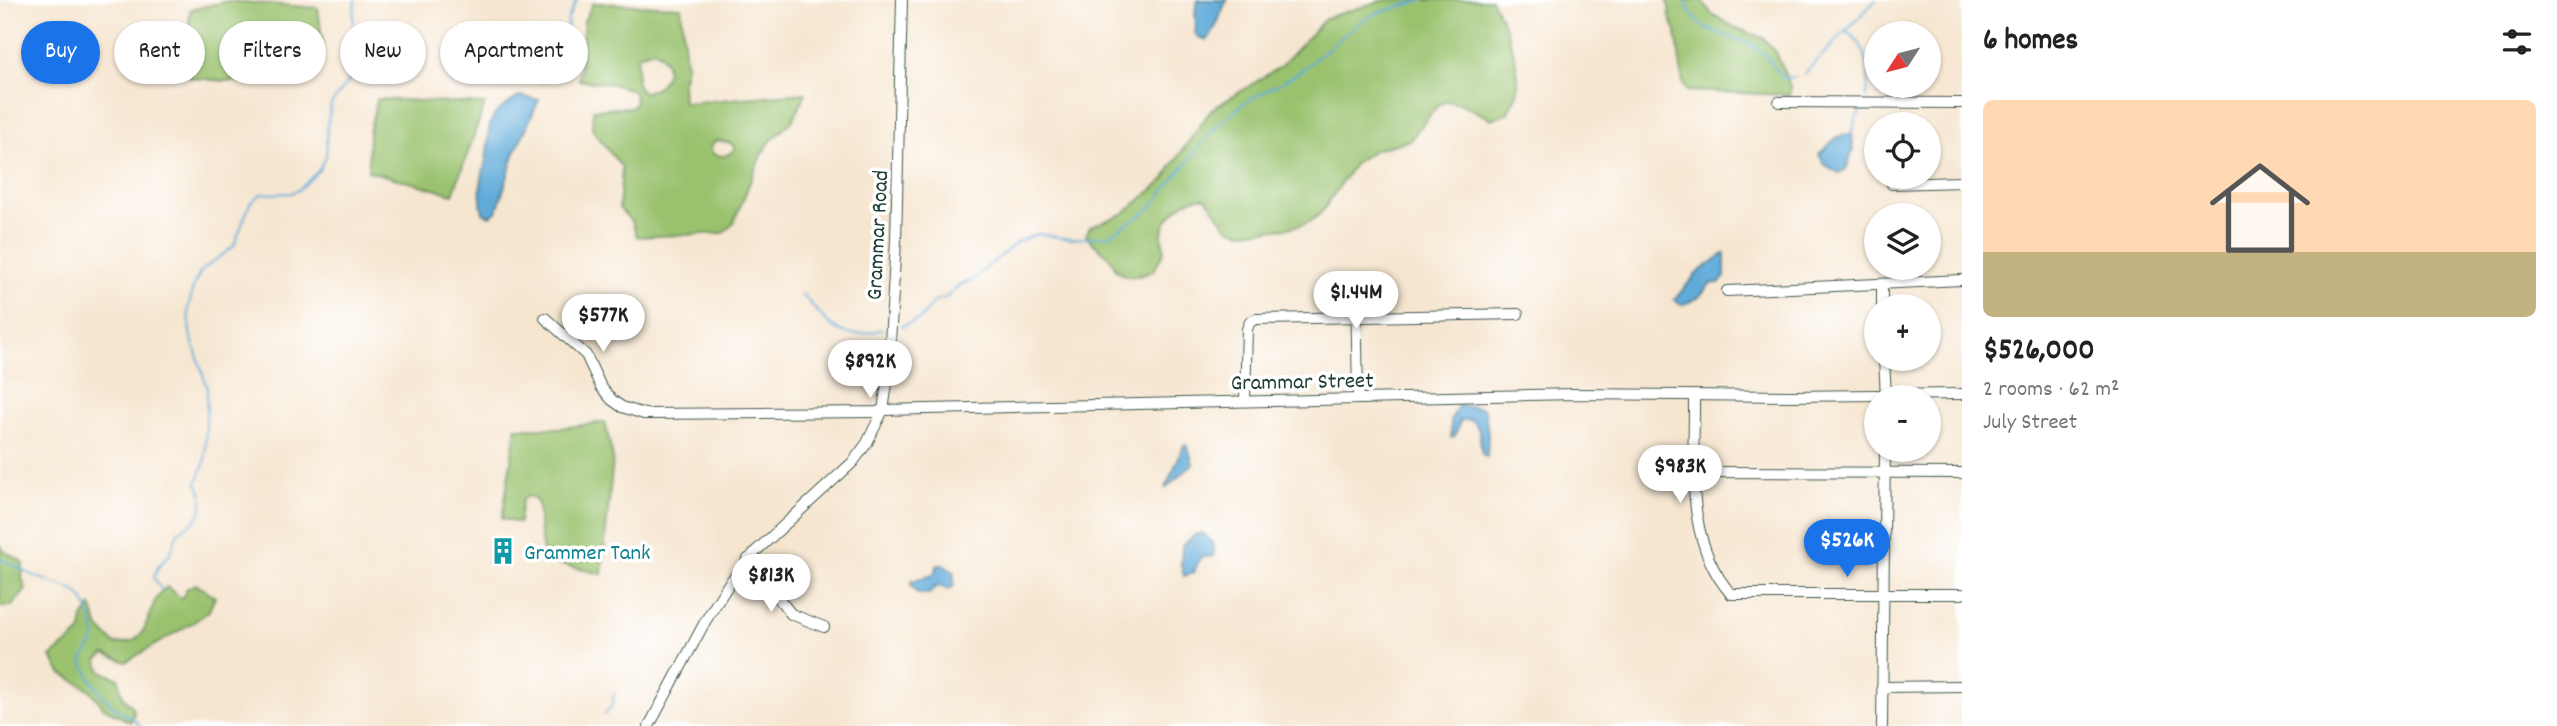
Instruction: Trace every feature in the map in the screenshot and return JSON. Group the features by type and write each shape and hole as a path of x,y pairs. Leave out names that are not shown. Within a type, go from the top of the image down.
{"street":[{"name":"Grammar Road","path":"649,726 709,614 730,582 748,559 853,462 867,443 883,410 888,377 896,240 902,0"},
{"path":"1779,102 1962,103"},
{"path":"1941,183 1962,182"},
{"path":"1727,291 1962,280"},
{"path":"1882,284 1882,294"},
{"path":"1356,286 1358,398"},
{"path":"1245,400 1246,335 1252,320 1518,314"},
{"name":"Grammar Street","path":"545,318 586,355 601,387 612,400 622,407 644,414 876,412 1245,400 1575,394 1864,396"},
{"name":"Grammar Street","path":"1941,395 1962,394"},
{"path":"1694,396 1696,515 1702,543 1719,579 1731,594 1962,594"},
{"path":"1882,726 1884,462"},
{"path":"1694,472 1962,473"},
{"path":"748,559 791,614 824,627"},
{"path":"1882,687 1962,686"}],"green space":[{"path":"1384,0 1491,0 1506,30 1517,67 1518,89 1507,114 1491,119 1462,104 1447,101 1438,105 1410,140 1374,150 1355,163 1321,213 1307,223 1288,228 1240,232 1227,227 1206,198 1192,200 1178,208 1164,227 1164,251 1153,271 1138,276 1120,273 1086,235 1090,227 1123,214 1165,179 1211,110 1281,66 1326,18"},
{"path":"1668,0 1701,0 1712,14 1734,27 1763,38 1776,52 1791,88 1789,95 1687,91 1683,83 1676,32 1670,17"},
{"path":"228,1 318,8 320,21 219,21 219,80 205,79 205,21 189,21 190,10"},
{"path":"593,3 681,7 686,65 682,84 683,103 806,93 792,121 761,155 733,224 723,233 637,237 632,222 619,208 622,168 592,129 593,110 632,107 636,102 633,90 588,81 588,21 584,21","holes":["654,50 661,55 667,69 666,76 657,87 641,92 636,81 638,55","716,140 731,143 735,149 725,156 713,154 710,147"]},
{"path":"377,99 485,104 453,194 368,171 369,132"},
{"path":"605,422 613,458 602,574 545,561 538,504 534,498 528,496 522,500 519,523 502,519 516,428 561,428"},
{"path":"0,545 4,551 23,562 22,578 26,590 12,606 0,606"},
{"path":"196,584 215,597 208,612 126,662 105,654 97,660 101,671 119,679 123,695 133,707 134,714 130,722 104,708 90,690 61,673 51,657 81,632 83,618 91,606 99,628 115,644 129,642 143,630 160,593 167,587 182,599 186,589"}],"water":[{"path":"1198,0 1227,0 1207,40 1195,33 1195,8"},
{"path":"520,96 539,100 515,152 497,211 490,216 483,213 481,182 490,124 499,110"},
{"path":"1852,133 1853,149 1846,170 1839,173 1824,164 1819,154 1836,138"},
{"path":"1725,253 1725,277 1719,283 1710,284 1698,298 1682,305 1674,300 1697,273"},
{"path":"1458,405 1485,410 1487,457 1482,454 1479,430 1473,421 1460,421 1455,436 1451,438 1451,420"},
{"path":"1184,445 1188,447 1193,464 1165,489"},
{"path":"1203,533 1214,545 1214,556 1201,557 1193,573 1184,576 1181,566 1182,546 1195,535"},
{"path":"938,565 954,572 954,586 949,589 936,586 929,594 918,594 911,584 912,581 933,575"}],"waterway":[{"path":"162,591 154,578 158,567 170,554 178,532 196,520 202,508 202,494 197,483 205,461 207,387 190,333 188,310 194,284 202,270 234,246 250,203 261,194 291,193 300,189 319,170 326,157 331,104 354,74 357,63 353,24 355,0"},
{"path":"568,21 577,0"},
{"path":"902,326 920,319 935,301 947,297 958,286 972,280 1017,242 1037,234 1072,239 1108,236 1149,210 1213,130 1244,103 1298,73 1360,22 1376,13 1425,0"},
{"path":"1685,0 1691,13 1705,28 1754,46 1784,78 1796,77"},
{"path":"1804,74 1876,0"},
{"path":"1846,32 1859,44 1864,54"},
{"path":"1852,133 1856,118 1864,108"},
{"path":"802,294 828,322 845,332 855,334 882,329"},
{"path":"0,559 78,593 88,608 96,637 82,661 85,669 106,699 140,726"},
{"path":"604,715 612,706 614,694"}],"place":[{"name":"Grammer Tank","path":"503,551"}]}
